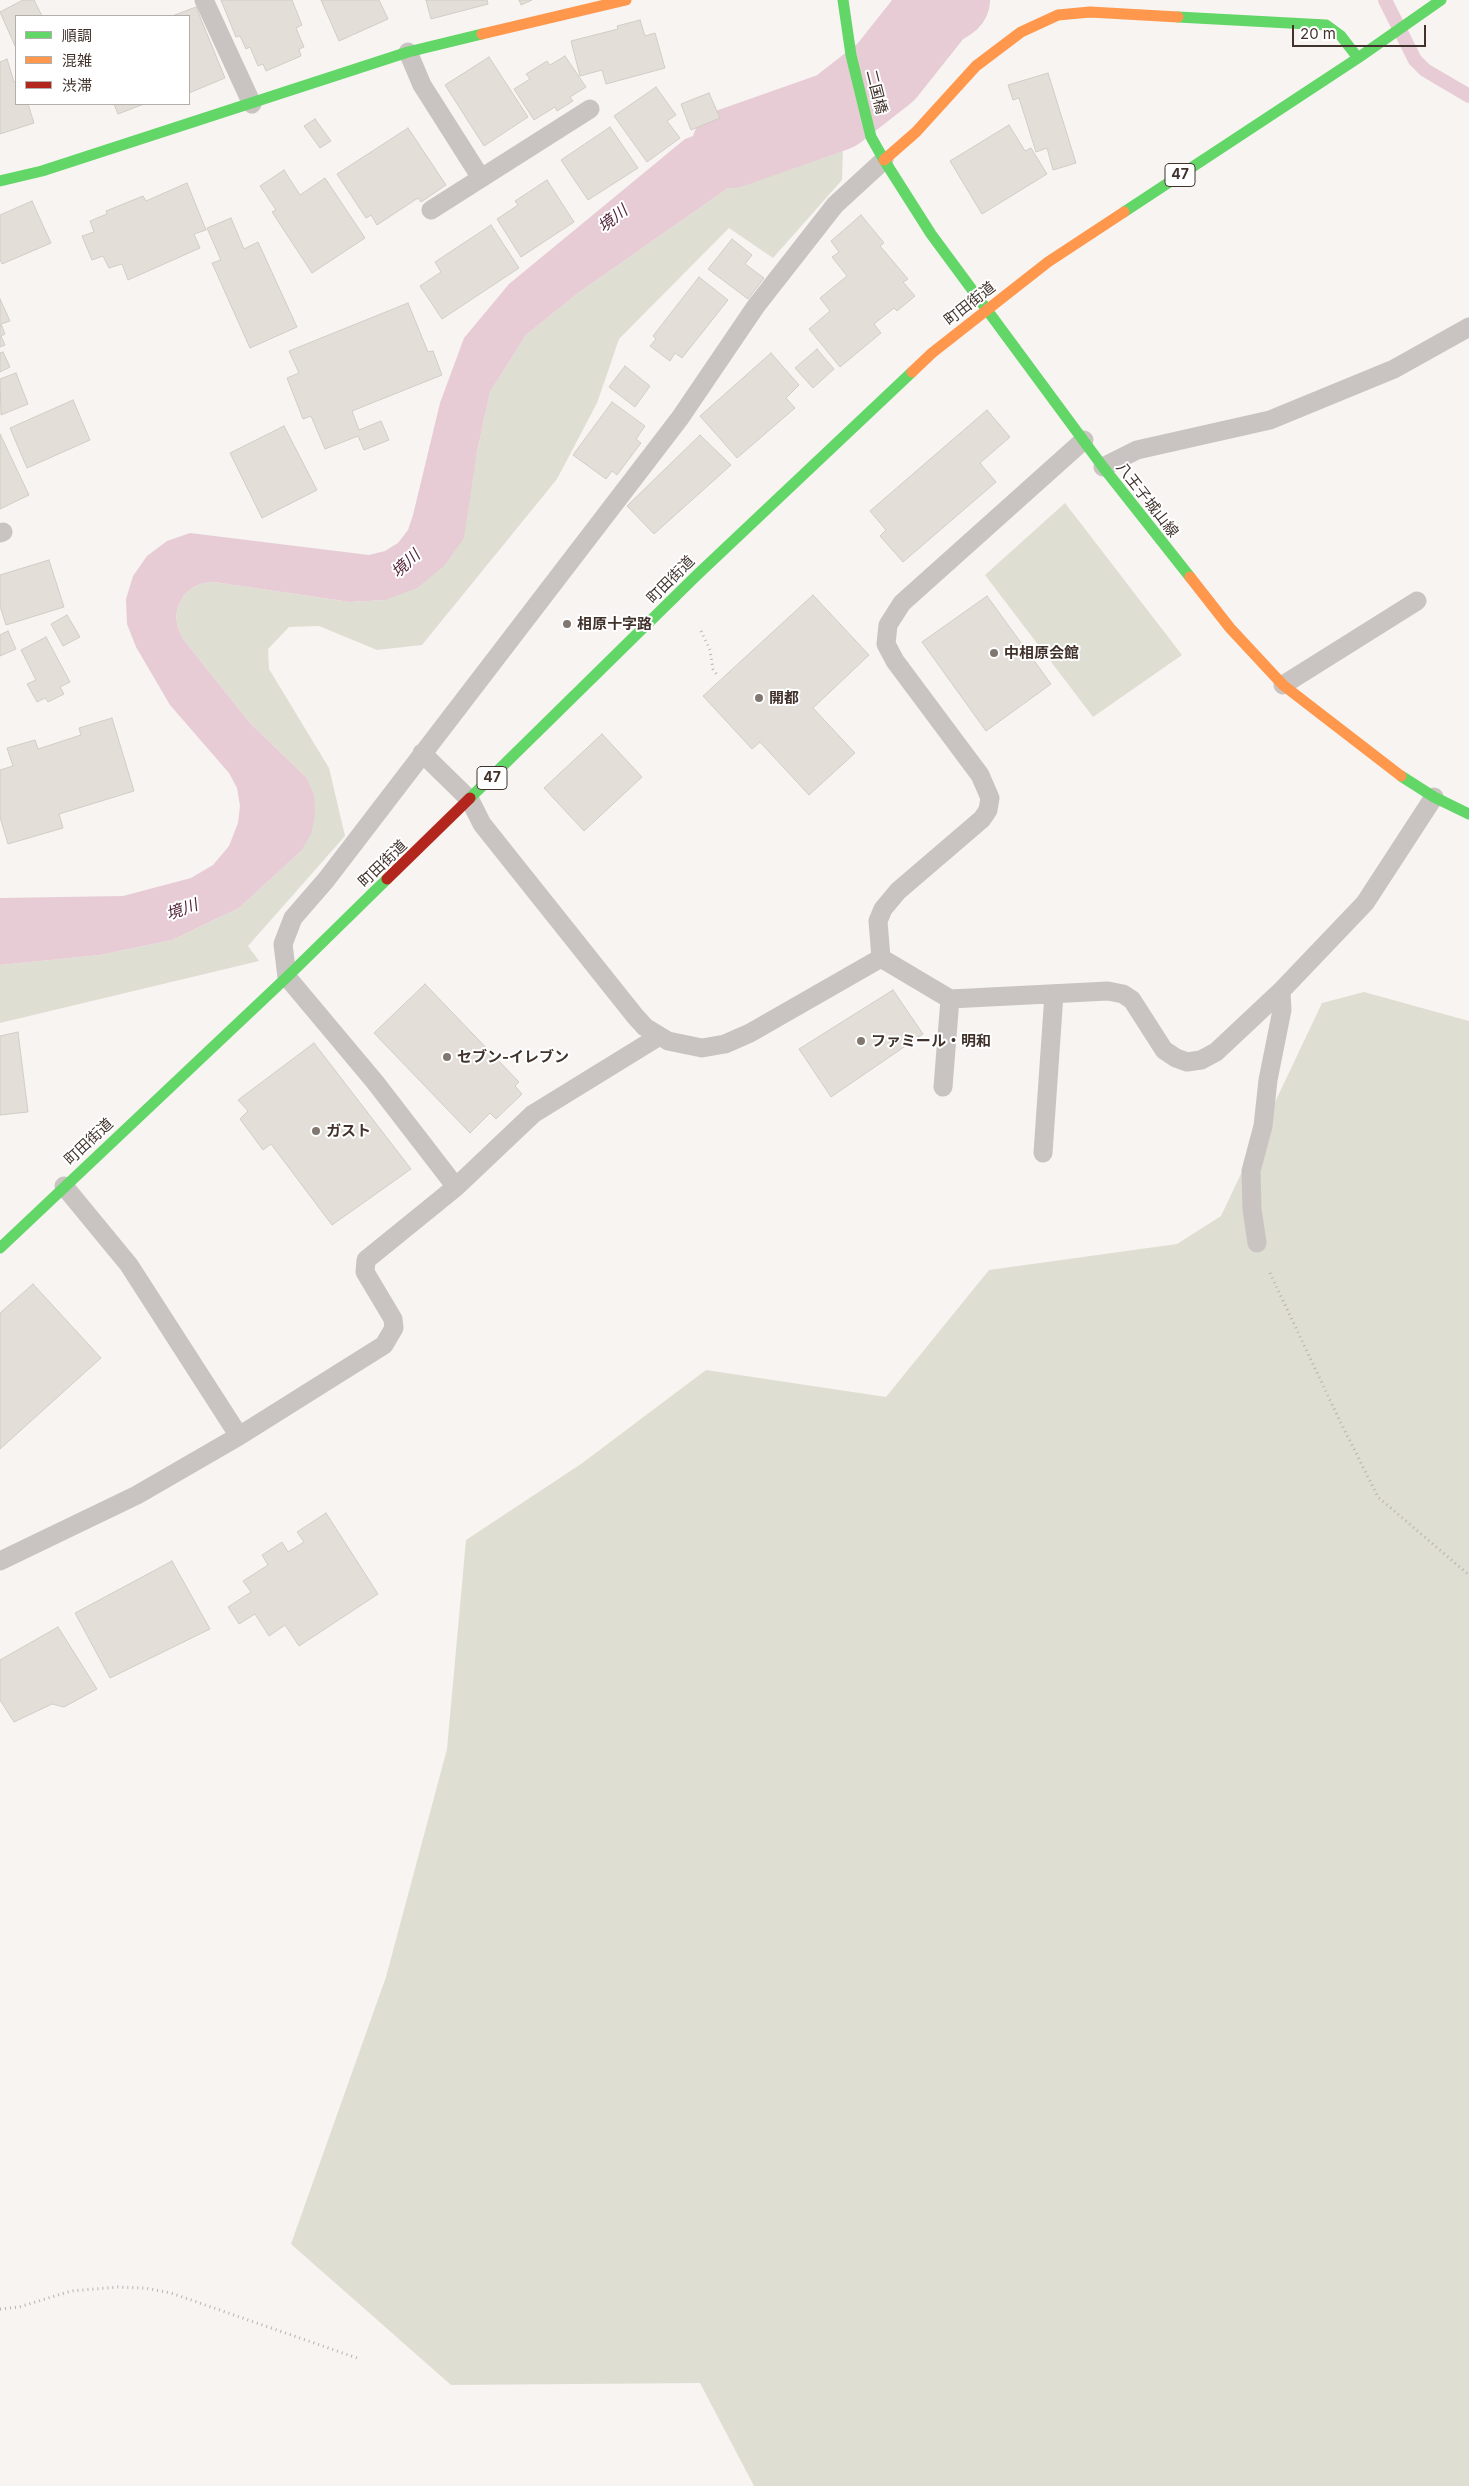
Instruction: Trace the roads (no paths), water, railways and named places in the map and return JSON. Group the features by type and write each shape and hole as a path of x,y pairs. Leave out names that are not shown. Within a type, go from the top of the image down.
{"main road":[{"path":"0,181 42,171 408,52 626,0"},
{"name":"二国橋","path":"843,0 851,55 871,137"},
{"name":"町田街道","path":"0,1248 287,978 697,575 932,353 1048,262 1378,45 1441,0"},
{"path":"884,160 916,132 976,66 1021,32 1058,15 1090,12 1326,25 1340,36 1358,58"},
{"name":"八王子城山線","path":"871,137 931,234 986,310 1103,467 1224,620 1283,685 1384,765 1434,797 1469,814"}],"lane":[{"path":"204,0 252,104"},
{"path":"408,52 422,85 481,178"},
{"path":"431,210 590,109"},
{"path":"456,1188 375,1082 287,978 283,944 293,918 326,880 680,418 762,298 835,205 884,160"},
{"path":"1103,467 1137,450 1270,420 1394,369 1469,327"},
{"path":"881,958 878,921 883,909 898,891 982,819 988,810 990,798 980,775 895,662 886,644 888,625 902,603 1084,440"},
{"path":"1283,685 1417,601"},
{"path":"422,753 470,800 482,824 635,1016 658,1037 668,1042 702,1048 725,1044 750,1033 881,958"},
{"path":"881,958 950,999 1108,991 1123,994 1132,1000 1164,1050 1176,1058 1187,1062 1201,1060 1216,1052 1281,991 1365,903 1434,797"},
{"path":"1257,1243 1252,1209 1251,1171 1262,1126 1268,1080 1282,1010 1281,991"},
{"path":"1043,1153 1054,994"},
{"path":"943,1087 950,999"},
{"path":"0,1561 137,1495 239,1436 384,1345 394,1328 392,1319 365,1272 366,1260 456,1188 539,1110 658,1037"},
{"path":"64,1186 129,1265 239,1436"}],"water":[{"path":"920,0 984,0 940,32 902,105 877,55"},
{"path":"830,85 843,148 748,174 578,293 526,335 490,392 476,457 464,538 444,566 417,588 385,600 350,602 214,582 203,583 192,588 184,595 178,606 176,616 178,628 183,639 250,723 306,777 314,795 315,815 311,834 301,851 239,908 172,940 100,955 0,965 0,898 123,896 191,878 213,865 229,846 238,823 240,806 237,788 229,773 170,705 136,647 127,624 126,599 133,576 147,556 167,541 190,533 369,555 385,551 398,543 408,530 413,515 440,403 464,338 509,284 685,139"}],"waterway":[{"name":"境川","path":"731,148 836,111 886,72 936,9 950,0"},
{"path":"1385,0 1415,60 1425,70 1469,96"}],"place":[{"name":"相原十字路","path":"567,624"},
{"name":"中相原会館","path":"994,653"},
{"name":"開都","path":"759,698"},
{"name":"ファミール・明和","path":"861,1041"},
{"name":"セブン-イレブン","path":"447,1057"},
{"name":"ガスト","path":"316,1131"}]}
